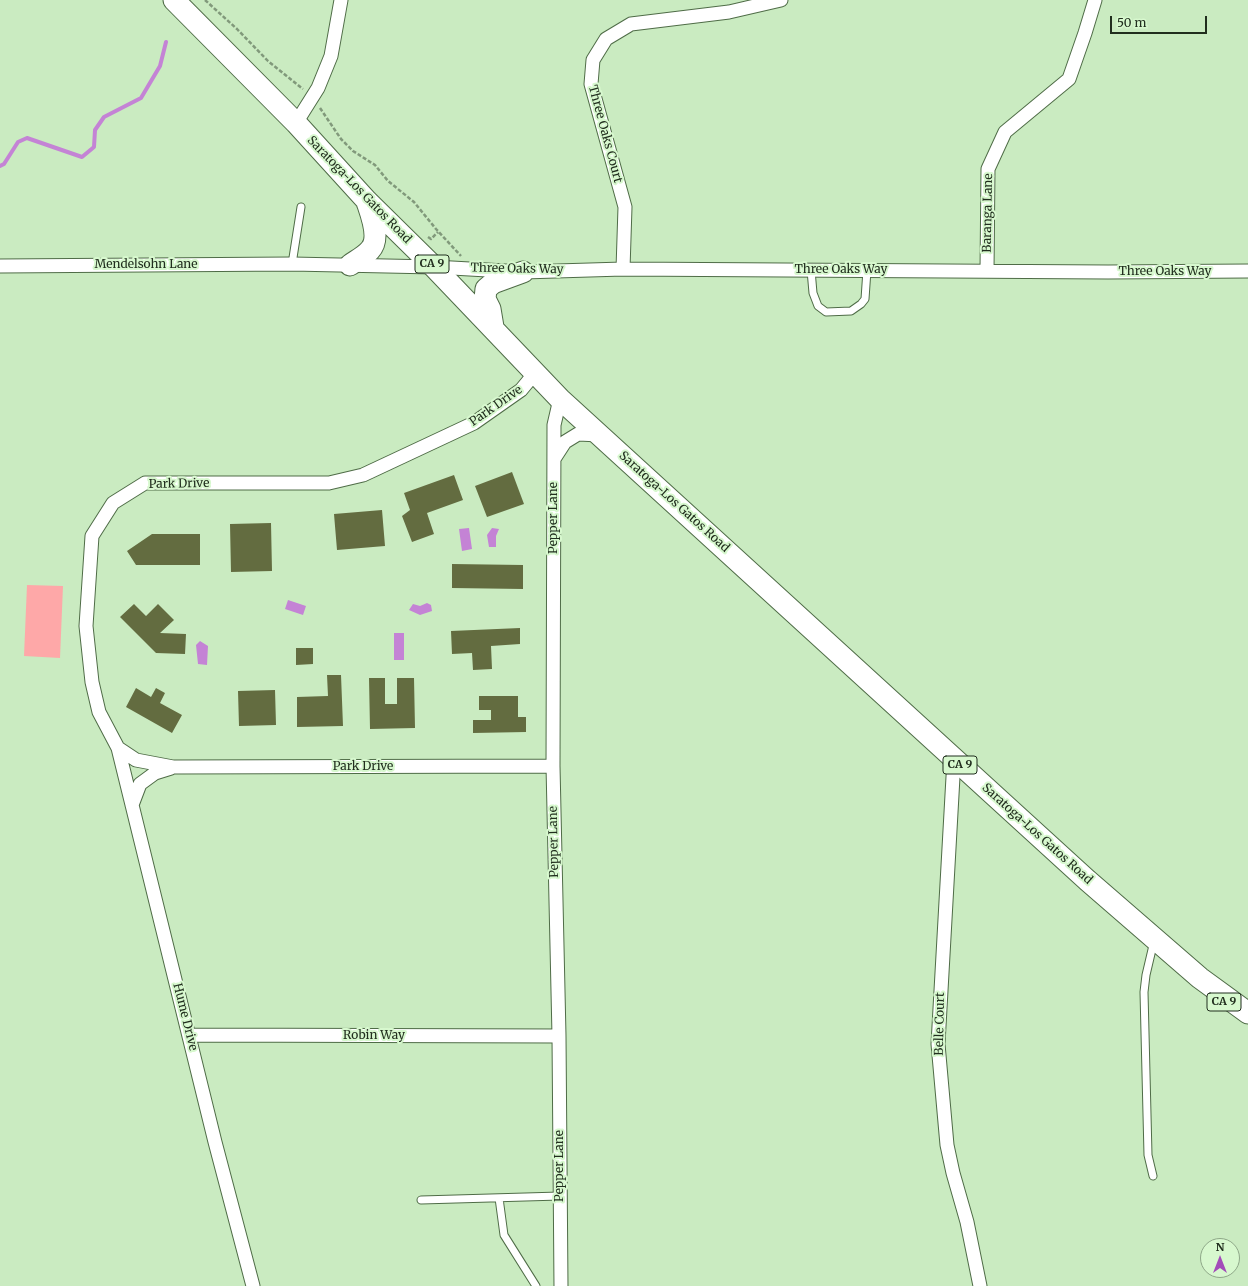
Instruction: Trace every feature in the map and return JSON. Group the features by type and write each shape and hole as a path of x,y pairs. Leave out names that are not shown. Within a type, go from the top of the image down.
{"main road":[{"name":"Saratoga-Los Gatos Road","path":"174,0 296,123 367,201 434,267 560,399 1087,880 1200,978 1248,1013"},
{"path":"350,265 372,249 375,238 375,227 367,201"},
{"path":"493,329 490,309 485,298 486,290 493,284 523,272"},
{"name":"Saratoga-Los Gatos Road","path":"1200,978 1248,1026"}],"street":[{"path":"296,123 318,88 331,56 341,0"},
{"name":"Three Oaks Court","path":"624,269 625,207 591,84 593,60 606,40 631,24 729,12 781,0"},
{"name":"Baranga Lane","path":"987,271 988,169 1004,132 1069,79 1095,0"},
{"name":"Mendelsohn Lane","path":"0,266 292,264 434,267"},
{"name":"Three Oaks Way","path":"434,267 523,272 624,269 1116,272 1248,271"},
{"name":"Park Drive","path":"535,373 522,390 474,423 363,475 329,483 145,483 114,503 92,536 86,626 92,682 99,712 118,748 136,760 173,767 553,766"},
{"name":"Pepper Lane","path":"560,399 554,425 553,766 559,1036 561,1286"},
{"path":"554,459 565,442 578,434 600,435"},
{"name":"Hume Drive","path":"118,748 215,1142 253,1286"},
{"name":"Belle Court","path":"954,759 938,1044 947,1145 953,1173 967,1222 980,1286"},
{"name":"Park Drive","path":"132,805 140,784 155,773 173,767"},
{"name":"Robin Way","path":"189,1035 559,1036"}],"lane":[{"path":"292,264 301,207"},
{"path":"811,270 813,293 818,306 826,312 852,311 861,304 865,298 867,270"},
{"path":"1153,1176 1148,1155 1144,992 1154,939"},
{"path":"421,1200 560,1196"},
{"path":"499,1198 504,1235 536,1286"}],"path":[{"path":"205,0 237,29 268,61 297,84 312,99 322,110 342,139 353,151 375,165 388,181 414,202 438,232 472,268"},
{"path":"426,234 431,239 438,232"}],"shaded area":[{"path":"469,528 472,549 462,551 459,529"},
{"path":"492,528 499,529 496,536 496,547 489,547 487,535"},
{"path":"27,585 63,586 60,658 24,656"},
{"path":"288,600 306,606 303,615 285,609"},
{"path":"427,603 431,605 432,611 420,615 409,610 413,604 420,606"},
{"path":"394,633 404,633 404,660 394,660"},
{"path":"200,641 208,646 207,665 198,664 196,645"}],"building":[{"path":"512,472 524,504 487,517 475,486"},
{"path":"454,475 463,500 427,513 434,534 412,542 402,516 410,510 404,493"},
{"path":"382,510 385,546 337,550 334,514"},
{"path":"271,523 272,571 231,572 230,524"},
{"path":"152,534 200,534 200,565 136,565 127,551"},
{"path":"452,564 523,565 523,589 452,588"},
{"path":"134,604 146,616 158,604 174,620 160,633 186,634 185,654 156,653 120,617"},
{"path":"520,628 520,644 491,646 492,669 473,670 472,653 452,654 451,631"},
{"path":"296,648 313,648 313,664 296,665"},
{"path":"327,675 341,675 343,726 297,727 297,697 328,696"},
{"path":"369,678 385,678 385,704 397,704 397,678 414,678 415,728 370,729"},
{"path":"136,688 151,697 156,688 165,693 160,703 182,715 172,733 126,707"},
{"path":"275,690 276,725 239,726 238,691"},
{"path":"479,696 518,696 518,717 526,717 526,732 473,733 473,720 491,720 491,710 479,710"}],"waterway":[{"path":"0,166 4,164 18,142 27,138 82,157 94,147 95,130 104,117 141,98 160,66 166,42"}]}
